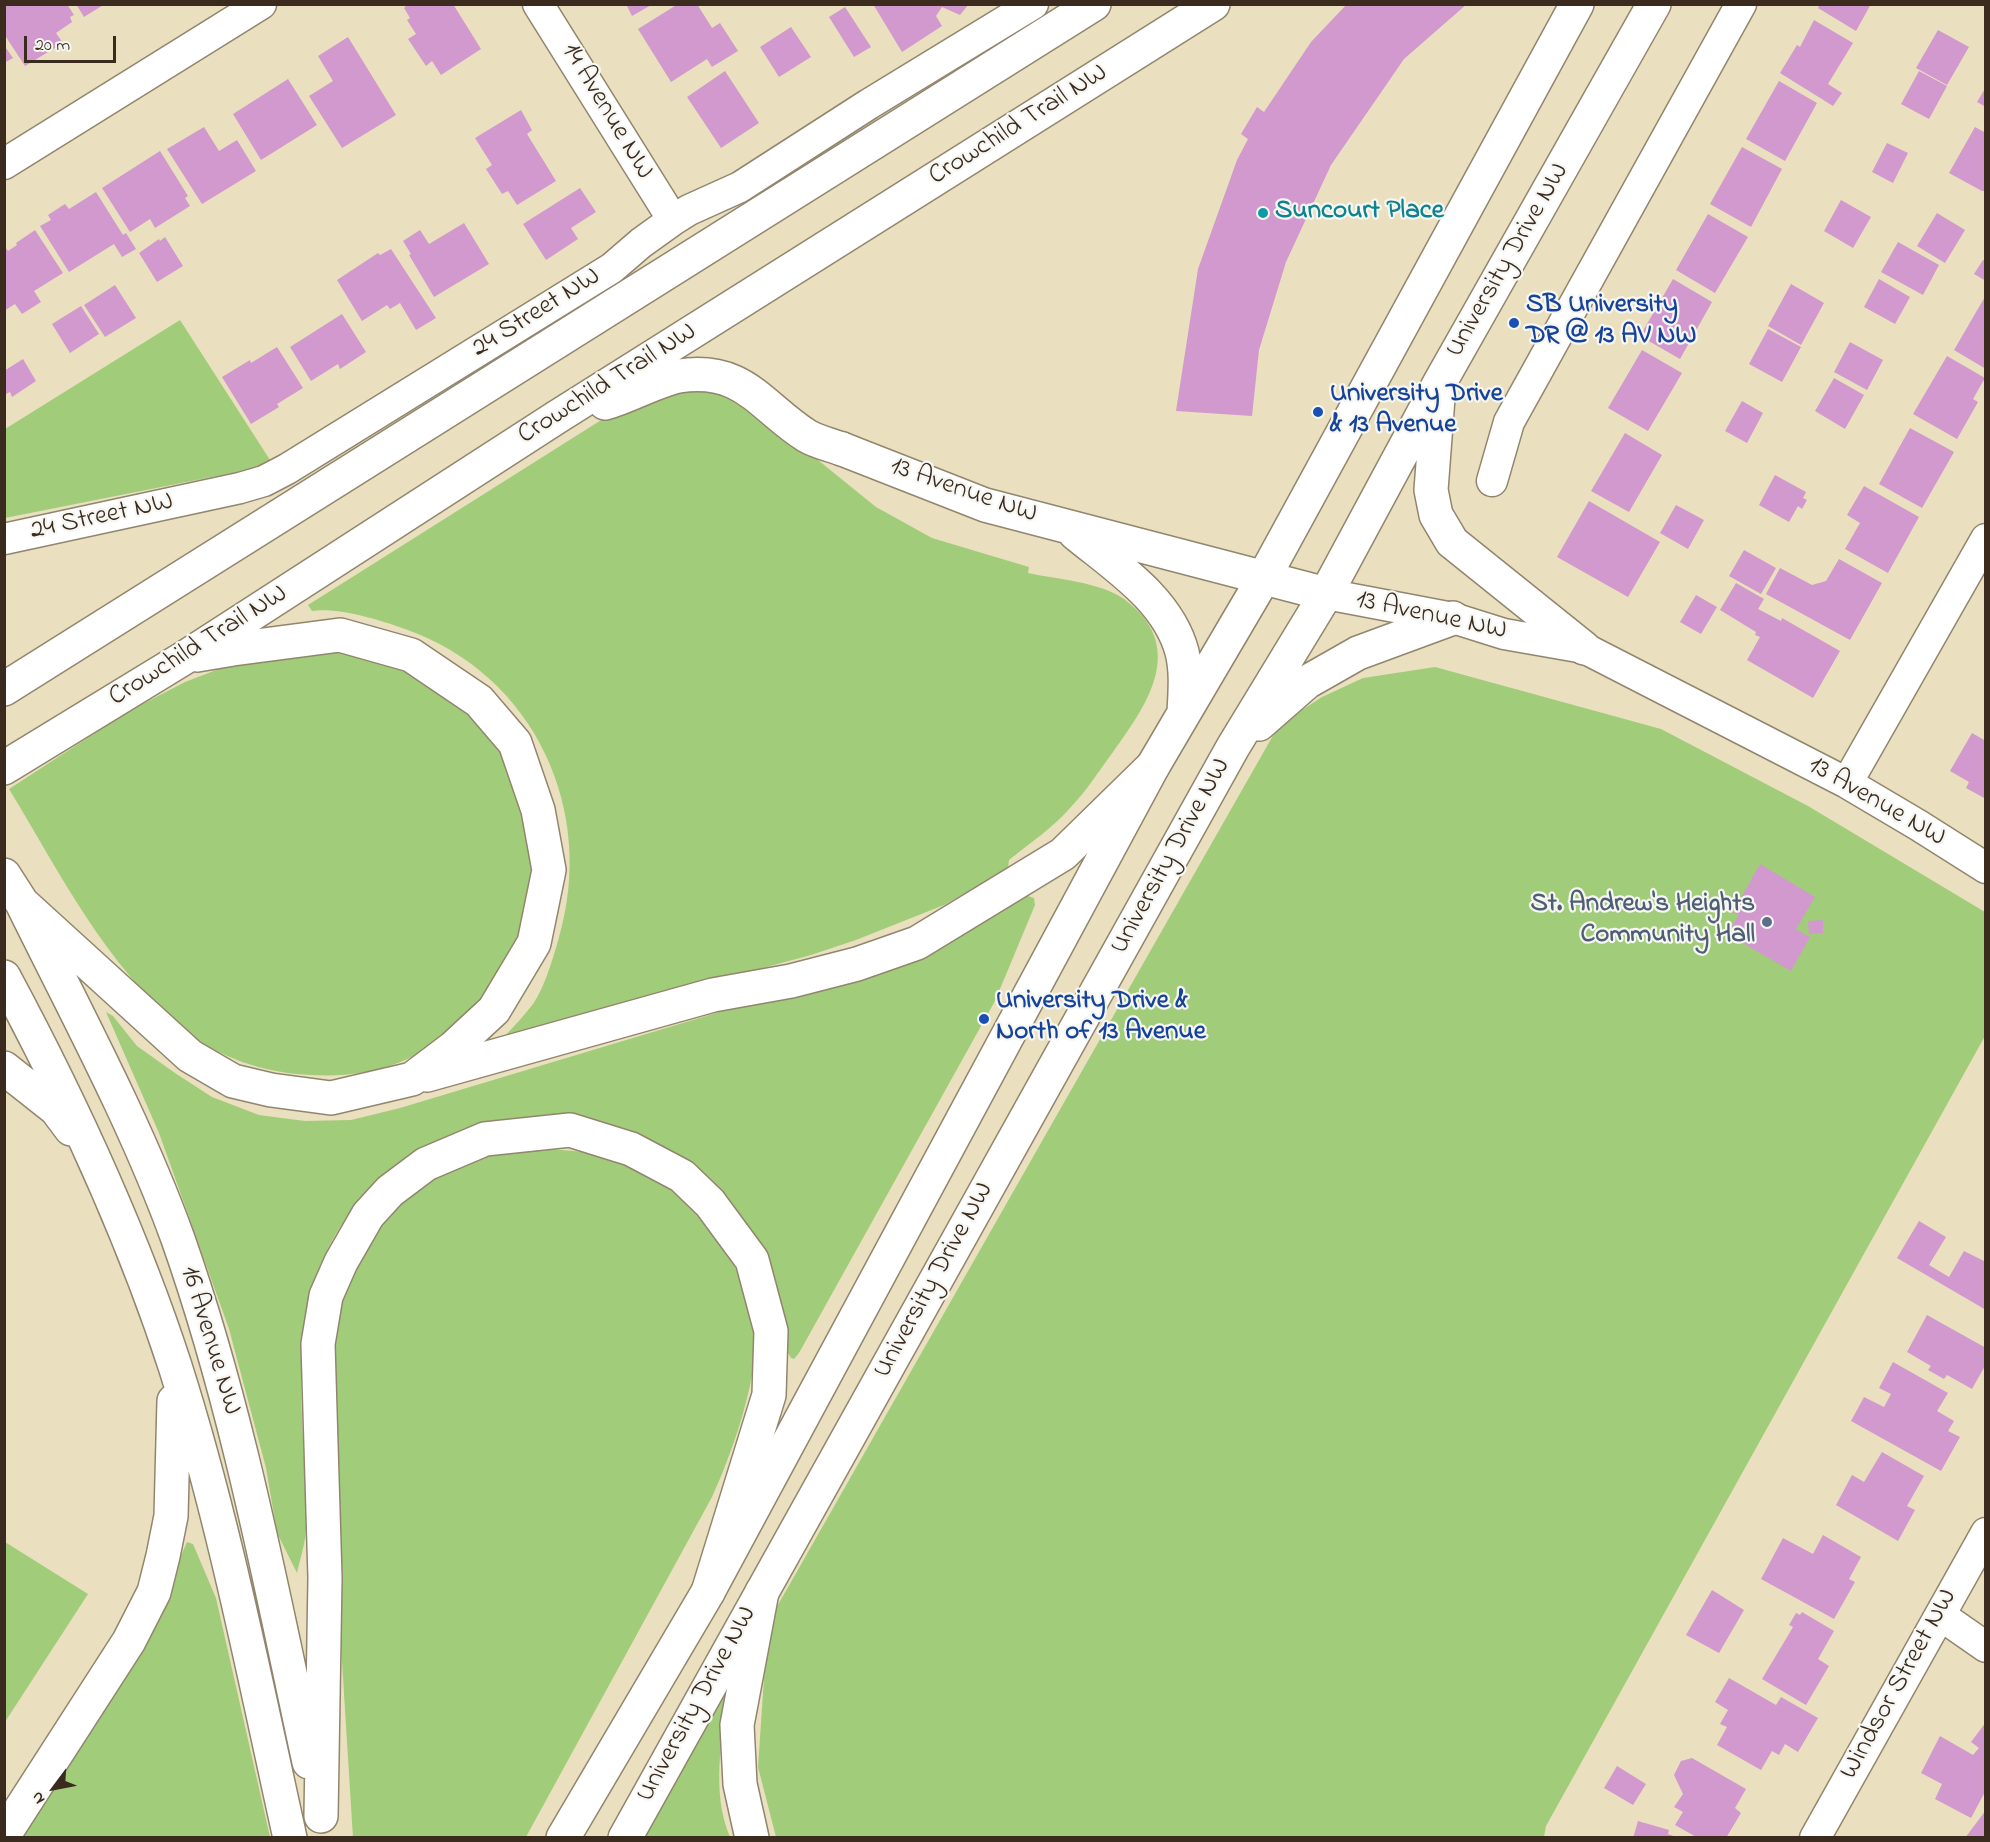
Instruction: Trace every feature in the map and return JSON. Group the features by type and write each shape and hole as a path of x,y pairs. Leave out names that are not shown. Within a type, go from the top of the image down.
{"main road":[{"path":"4,689 1094,4"},
{"name":"Crowchild Trail NW","path":"4,768 184,658 557,417 1214,4"},
{"name":"University Drive NW","path":"563,1838 708,1592 1153,766 1263,579 1577,4"},
{"name":"University Drive NW","path":"625,1838 1233,747 1326,594 1439,384 1654,4"},
{"name":"13 Avenue NW","path":"557,417 624,398 678,376 706,376 734,381 756,393 809,437 985,505 1326,594"},
{"path":"1439,384 1431,490 1436,516 1452,542 1584,648"},
{"path":"1067,526 1146,591 1175,630 1183,654 1186,681 1183,715"},
{"path":"1233,747 1307,682 1358,653 1453,618"},
{"path":"184,658 340,635 411,655 479,701 515,743 538,810 549,870 534,943 494,1010 453,1048 412,1079"},
{"path":"22,903 190,1056 233,1081 271,1090 331,1098 412,1079 713,995 791,981 857,964 917,943 1063,854 1153,766"},
{"name":"16 Avenue NW","path":"4,876 22,903 127,1118 177,1237 201,1308 234,1425 323,1827"},
{"name":"16 Avenue NW","path":"4,977 46,1056 98,1164 175,1366 222,1538 290,1838"},
{"path":"4,1068 56,1109 98,1164"},
{"path":"323,1827 325,1578 318,1344 326,1296 341,1262 368,1215 390,1191 426,1164 485,1139 570,1130 631,1149 682,1176 710,1203 752,1260 771,1331 769,1395 708,1592"},
{"path":"4,1834 129,1641 154,1592 171,1516 175,1366"},
{"path":"752,1838 740,1784 737,1725 762,1592"}],"street":[{"path":"4,164 261,4"},
{"name":"14 Avenue NW","path":"538,4 673,220"},
{"name":"24 Street NW","path":"4,539 264,481 612,268 673,220 740,187 869,104 1033,4"},
{"path":"1492,481 1509,422 1741,4"},
{"path":"1847,783 1986,539"},
{"name":"13 Avenue NW","path":"1326,594 1453,618 1504,634 1584,648 1847,783 1986,868"},
{"name":"Windsor Street NW","path":"1815,1838 1986,1533"},
{"path":"1940,1615 1986,1647"}],"green space":[{"path":"180,320 270,460 257,468 5,518 5,429"},
{"path":"722,390 792,439 876,507 932,538 1029,567 1028,573 1090,585 1124,599 1143,617 1154,636 1158,655 1156,675 1149,695 1126,734 1077,801 1049,828 1009,860 1008,869 944,905 811,955 503,1038 530,1008 541,989 558,941 568,892 569,844 561,797 545,753 521,713 489,678 450,650 384,622 334,611 312,611 308,605 606,417 658,391"},
{"path":"332,648 386,661 406,669 455,700 470,713 495,744 509,767 519,791 531,856 530,888 522,930 508,962 469,1013 437,1042 403,1061 369,1071 346,1075 293,1074 259,1067 227,1056 183,1029 155,1004 107,947 66,885 9,789 129,711 185,682 232,664"},
{"path":"1435,667 1661,729 1808,806 1985,912 1985,1036 1546,1826 1544,1837 776,1837 758,1767 764,1678 775,1610 1279,725 1322,697 1363,678"},
{"path":"1022,894 1034,898 1035,905 995,1001 794,1359 785,1348 761,1257 735,1208 703,1176 656,1145 630,1132 584,1119 554,1117 524,1118 494,1123 436,1142 410,1156 378,1180 351,1211 329,1246 314,1283 307,1310 303,1337 301,1393 307,1524 297,1573 277,1533 266,1468 229,1329 159,1133 106,1012 113,1016 137,1046 212,1097 259,1115 305,1121 351,1120 400,1108 869,967"},
{"path":"531,1149 587,1153 623,1162 672,1189 707,1223 732,1262 750,1305 755,1349 746,1404 712,1497 526,1837 353,1838 336,1566 331,1343 339,1305 348,1277 365,1246 381,1224 409,1195 437,1176 466,1164 504,1152"},
{"path":"5,1542 88,1594 5,1722"},
{"path":"187,1542 193,1544 216,1598 270,1837 20,1838 172,1576"},
{"path":"725,1690 719,1783 724,1819 730,1837 639,1838"}],"building":[{"path":"4,4 67,4 74,15 70,17 72,22 56,33 63,43 25,66 4,34"},
{"path":"76,4 105,4 84,17"},
{"path":"408,4 453,4 481,49 441,75 432,61 426,66 408,39 416,34 407,20 410,18 404,8"},
{"path":"626,4 653,4 632,16"},
{"path":"678,4 697,4 712,28 720,23 738,51 712,67 707,59 671,82 638,29"},
{"path":"873,4 969,4 960,15 942,7 936,16 942,26 902,52"},
{"name":"Suncourt Place","path":"1347,4 1467,4 1404,59 1331,165 1286,262 1259,350 1252,416 1176,411 1198,269 1237,160 1248,139 1241,134 1257,107 1264,112 1311,42"},
{"path":"1820,4 1871,4 1856,31 1818,8"},
{"path":"845,7 871,47 854,57 829,17"},
{"path":"1814,20 1853,43 1828,84 1842,93 1833,106 1780,73 1797,45 1800,47"},
{"path":"791,27 811,57 779,77 760,47"},
{"path":"1938,30 1969,47 1947,85 1916,68"},
{"path":"348,37 396,115 342,148 309,96 333,81 318,56"},
{"path":"4,45 13,58 4,63"},
{"path":"725,71 759,123 721,148 687,97"},
{"path":"1919,71 1947,86 1929,119 1901,104"},
{"path":"288,79 317,125 261,160 233,114"},
{"path":"1779,81 1817,103 1785,161 1746,139"},
{"path":"1986,87 1986,107 1977,102"},
{"path":"521,110 532,130 527,134 556,181 517,205 508,191 502,194 486,169 492,165 475,138"},
{"path":"204,127 219,151 237,140 256,171 202,204 167,149"},
{"path":"1975,127 1986,133 1986,191 1949,173"},
{"path":"1887,143 1908,153 1893,183 1872,172"},
{"path":"1742,147 1782,169 1751,227 1710,204"},
{"path":"160,151 188,196 185,198 190,206 155,228 150,219 130,232 102,188"},
{"path":"580,188 596,212 571,228 578,239 546,260 523,224"},
{"path":"96,192 123,235 126,233 136,249 122,257 114,244 69,272 40,226 51,220 48,215 65,204 69,209"},
{"path":"1841,200 1871,217 1853,248 1824,231"},
{"path":"1937,213 1965,230 1945,263 1917,246"},
{"path":"1708,214 1748,237 1715,293 1676,270"},
{"path":"464,223 489,264 434,297 403,241 420,230 429,244"},
{"path":"35,230 63,273 34,291 41,302 22,314 15,304 4,311 4,246 8,251"},
{"path":"165,237 183,266 157,282 139,253"},
{"path":"1898,242 1939,265 1923,295 1881,272"},
{"path":"391,249 436,318 416,330 400,303 390,309 387,305 362,321 337,280 378,253 380,255"},
{"path":"1983,260 1986,261 1986,281 1974,274"},
{"path":"1673,279 1712,302 1680,359 1640,336"},
{"path":"1879,279 1910,297 1895,324 1864,307"},
{"path":"1791,284 1824,303 1801,345 1768,326"},
{"path":"115,285 136,318 105,337 84,305"},
{"path":"1986,295 1986,369 1954,350"},
{"path":"81,306 99,334 70,353 52,324"},
{"path":"342,314 366,352 340,369 338,364 311,381 290,347"},
{"path":"1768,329 1801,347 1782,382 1749,364"},
{"path":"1850,342 1883,360 1867,390 1834,372"},
{"path":"277,347 303,388 277,404 279,407 251,424 222,377"},
{"path":"1642,350 1682,373 1648,431 1608,408"},
{"path":"1947,356 1985,378 1973,399 1978,402 1957,439 1913,414"},
{"path":"23,359 36,381 12,397 10,392 4,395 4,371"},
{"path":"1834,378 1864,395 1845,429 1815,411"},
{"path":"1742,401 1763,413 1747,443 1725,431"},
{"path":"1910,428 1954,452 1922,508 1879,484"},
{"path":"1625,433 1662,455 1629,512 1591,491"},
{"path":"1775,475 1806,492 1803,498 1807,500 1802,509 1798,506 1789,522 1759,505"},
{"path":"1864,486 1919,517 1888,573 1845,549 1860,523 1847,515"},
{"path":"1589,501 1660,542 1628,597 1557,557"},
{"path":"1676,505 1704,520 1688,549 1660,533"},
{"path":"1744,550 1776,568 1761,594 1729,576"},
{"path":"1839,559 1882,583 1850,640 1766,594 1780,568 1812,585 1826,581"},
{"path":"1736,583 1764,599 1758,609 1781,621 1782,618 1840,651 1813,698 1747,660 1760,637 1755,635 1756,632 1720,610"},
{"path":"1696,595 1717,607 1701,634 1680,622"},
{"path":"1972,733 1986,741 1986,799 1966,788 1969,782 1950,771"},
{"name":"St. Andrew's Heights Community Hall","path":"1760,864 1815,897 1796,929 1810,937 1791,971 1727,934 1739,915 1733,912"},
{"path":"1823,920 1823,933 1809,934 1808,921"},
{"path":"1919,1221 1946,1237 1929,1265 1949,1277 1964,1251 1986,1262 1986,1310 1897,1258"},
{"path":"1927,1315 1986,1348 1986,1364 1972,1389 1947,1375 1944,1379 1928,1370 1931,1366 1907,1352"},
{"path":"1893,1362 1948,1393 1937,1411 1954,1421 1948,1431 1960,1437 1941,1471 1851,1421 1864,1397 1884,1407 1891,1394 1879,1388"},
{"path":"1882,1452 1924,1476 1907,1506 1915,1510 1898,1541 1836,1505 1852,1475 1864,1482"},
{"path":"1823,1535 1861,1557 1849,1579 1855,1582 1834,1619 1761,1579 1783,1538 1813,1554"},
{"path":"1712,1590 1744,1610 1719,1653 1686,1635"},
{"path":"1802,1612 1834,1631 1818,1659 1829,1666 1806,1705 1762,1679 1793,1627 1789,1625 1796,1613 1800,1615"},
{"path":"1729,1678 1776,1705 1781,1697 1818,1718 1798,1752 1785,1744 1779,1755 1772,1751 1761,1770 1717,1745 1727,1727 1720,1724 1728,1710 1715,1702"},
{"path":"1986,1722 1986,1790 1971,1818 1935,1799 1942,1784 1921,1773 1940,1736 1973,1755 1979,1748 1971,1742"},
{"path":"1692,1758 1746,1789 1735,1808 1741,1813 1726,1838 1698,1838 1675,1825 1683,1812 1674,1807 1683,1794 1674,1775 1681,1761"},
{"path":"1617,1766 1646,1784 1633,1805 1604,1788"},
{"path":"1986,1810 1986,1838 1965,1838"},
{"path":"1638,1821 1669,1830 1668,1834 1679,1838 1633,1838"}],"place":[{"name":"Suncourt Place","path":"1263,213"},
{"name":"SB University DR @ 13 AV NW","path":"1514,323"},
{"name":"University Drive & 13 Avenue","path":"1318,412"},
{"name":"St. Andrew's Heights Community Hall","path":"1767,922"},
{"name":"University Drive & North of 13 Avenue","path":"984,1019"}]}
